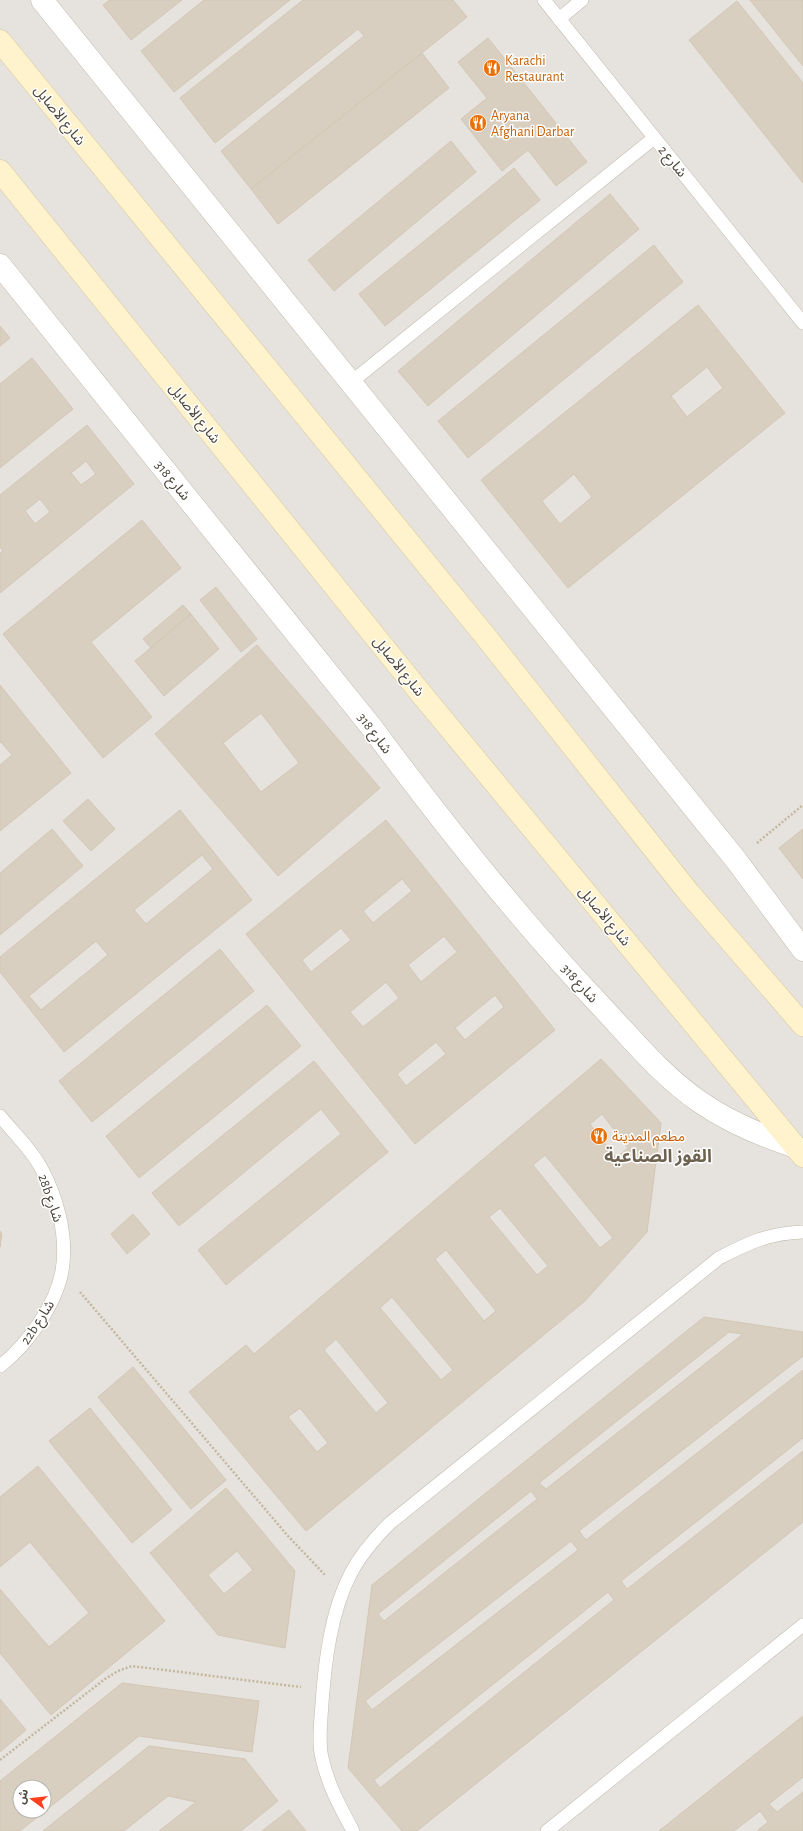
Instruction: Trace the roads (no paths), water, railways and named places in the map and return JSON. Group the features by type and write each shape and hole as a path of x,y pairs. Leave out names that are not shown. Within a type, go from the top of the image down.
{"main road":[{"name":"شارع الأصايل","path":"0,41 486,637 689,893 803,1025"},
{"name":"شارع الأصايل","path":"0,171 419,691 799,1152"}],"street":[{"path":"42,0 350,384 736,860 803,950"},
{"name":"شارع 318","path":"0,265 373,729 423,796 528,926 585,989 672,1080 700,1102 730,1121 799,1152"}],"lane":[{"name":"شارع 2","path":"544,0 803,323"},
{"path":"559,19 582,0"},
{"path":"350,384 654,138"},
{"name":"28b شارع","path":"0,1116 39,1164 49,1184 61,1225 62,1271"},
{"path":"353,1831 333,1794 322,1757 321,1723 323,1690 333,1625 342,1593 362,1555 375,1538 390,1523 719,1258 750,1242 783,1233 803,1232"},
{"name":"22b شارع","path":"0,1366 22,1346 38,1325 58,1287 62,1271"},
{"path":"546,1830 803,1625"}],"place":[{"name":"Karachi Restaurant","path":"492,68"},
{"name":"Aryana Afghani Darbar","path":"478,123"},
{"name":"مطعم المدينة","path":"599,1136"}],"district":[{"name":"القوز الصناعية","path":"658,1156"}]}
